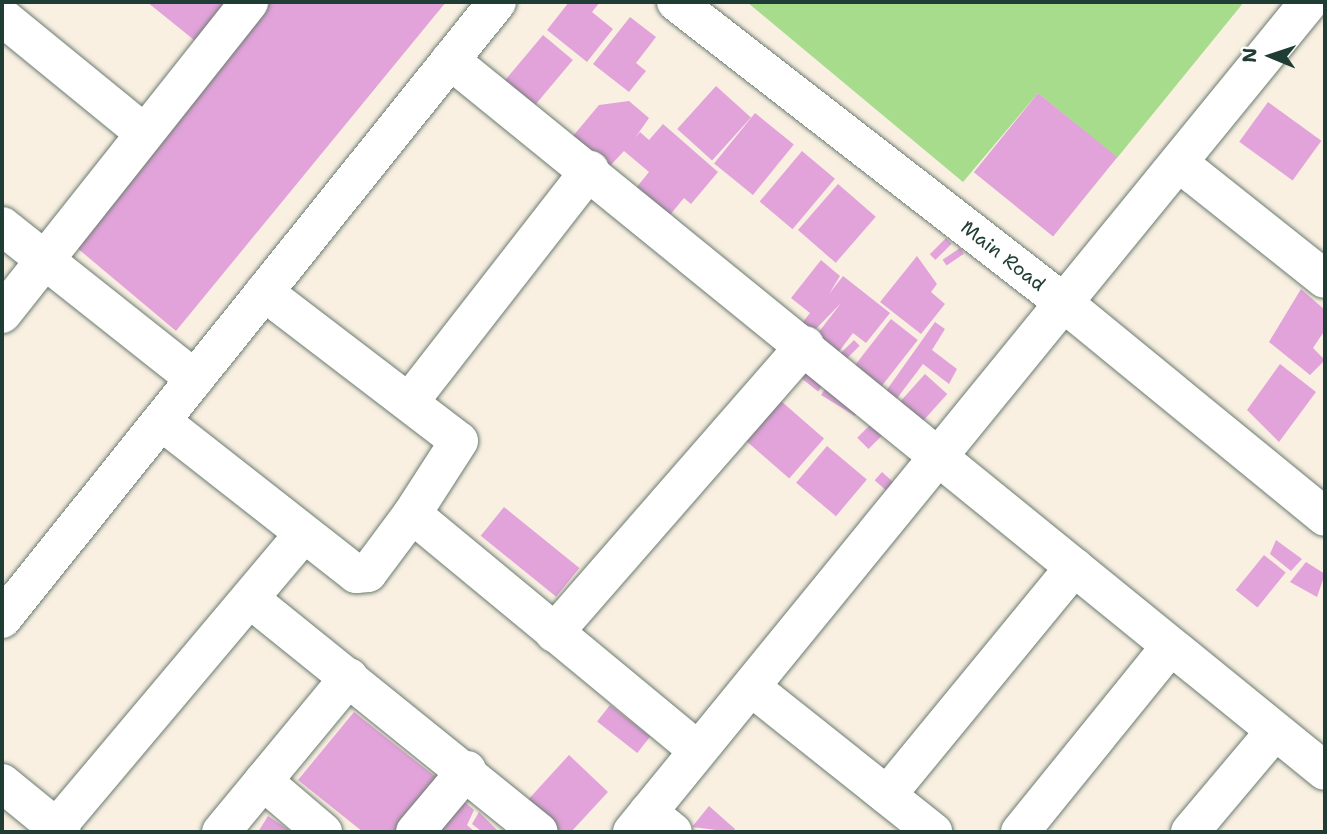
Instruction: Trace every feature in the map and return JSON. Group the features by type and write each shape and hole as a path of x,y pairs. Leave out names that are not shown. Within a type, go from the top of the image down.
{"street":[{"path":"2,314 142,131 249,2"},
{"path":"2,619 497,2"},
{"name":"Main Road","path":"676,2 1065,304 1325,517"},
{"path":"651,825 698,751 941,459 1309,2"},
{"path":"2,17 142,131"},
{"path":"450,60 590,170 1170,647 1325,771"},
{"path":"1179,163 1320,265"},
{"path":"410,401 590,170"},
{"path":"2,226 195,379"},
{"path":"160,421 345,568 368,573 460,447 454,434 264,292"},
{"path":"554,633 805,345"},
{"path":"412,514 698,751"},
{"path":"2,783 59,830 303,535"},
{"path":"887,795 1074,567"},
{"path":"250,599 467,770 539,832"},
{"path":"1020,832 1170,647"},
{"path":"221,832 349,677"},
{"path":"751,687 932,832"},
{"path":"1189,832 1275,730"},
{"path":"415,832 467,770"},
{"path":"263,781 323,832"}],"green space":[{"path":"747,2 1244,2 1117,158 1038,93 963,182"}],"building":[{"path":"147,2 241,2 204,48"},
{"path":"266,2 446,2 176,331 70,242"},
{"path":"569,2 600,2 592,12 613,29 587,62 547,30"},
{"path":"630,17 656,37 636,63 646,71 629,92 593,64"},
{"path":"543,35 573,60 532,108 503,83"},
{"path":"716,86 751,117 712,161 677,129"},
{"path":"1038,93 1117,157 1053,236 974,172"},
{"path":"629,101 649,118 635,138 640,132 649,140 663,124 718,172 691,204 684,198 669,216 636,188 649,172 624,151 609,167 573,136 599,105"},
{"path":"1268,102 1321,141 1293,180 1239,142"},
{"path":"755,113 794,144 753,195 714,164"},
{"path":"802,151 835,179 793,229 760,202"},
{"path":"838,184 876,217 836,263 798,230"},
{"path":"946,238 952,244 935,260 930,254"},
{"path":"960,248 964,254 947,266 943,260"},
{"path":"917,256 937,284 931,292 945,304 921,334 880,302"},
{"path":"821,260 840,276 829,294 843,276 890,313 866,343 853,333 837,354 815,337 841,303 810,335 799,327 810,313 791,298"},
{"path":"1301,289 1325,310 1325,330 1313,348 1325,360 1310,375 1269,342"},
{"path":"891,319 918,340 878,390 852,369"},
{"path":"935,322 945,329 932,350 957,369 949,384 923,364 895,401 886,391"},
{"path":"854,340 860,346 845,361 839,355"},
{"path":"809,364 828,379 818,391 799,377"},
{"path":"1280,364 1316,392 1279,442 1247,410"},
{"path":"925,374 947,394 917,428 895,407"},
{"path":"830,382 861,410 855,416 821,395"},
{"path":"781,401 824,438 789,478 746,441"},
{"path":"877,418 888,429 869,449 857,438"},
{"path":"827,446 867,479 836,516 796,483"},
{"path":"882,472 893,482 886,490 875,480"},
{"path":"504,507 579,568 556,597 481,536"},
{"path":"1276,540 1302,559 1291,571 1270,554"},
{"path":"1264,555 1286,573 1257,608 1236,590"},
{"path":"1306,562 1325,574 1317,597 1290,582"},
{"path":"610,705 650,736 637,753 597,722"},
{"path":"354,712 437,778 398,832 363,832 298,780"},
{"path":"569,755 608,792 571,832 558,832 526,802"},
{"path":"461,799 474,810 467,825 475,832 435,832"},
{"path":"709,806 735,829 733,832 692,827"},
{"path":"479,812 499,832 482,832 472,824"},
{"path":"268,816 292,832 258,832"}]}
